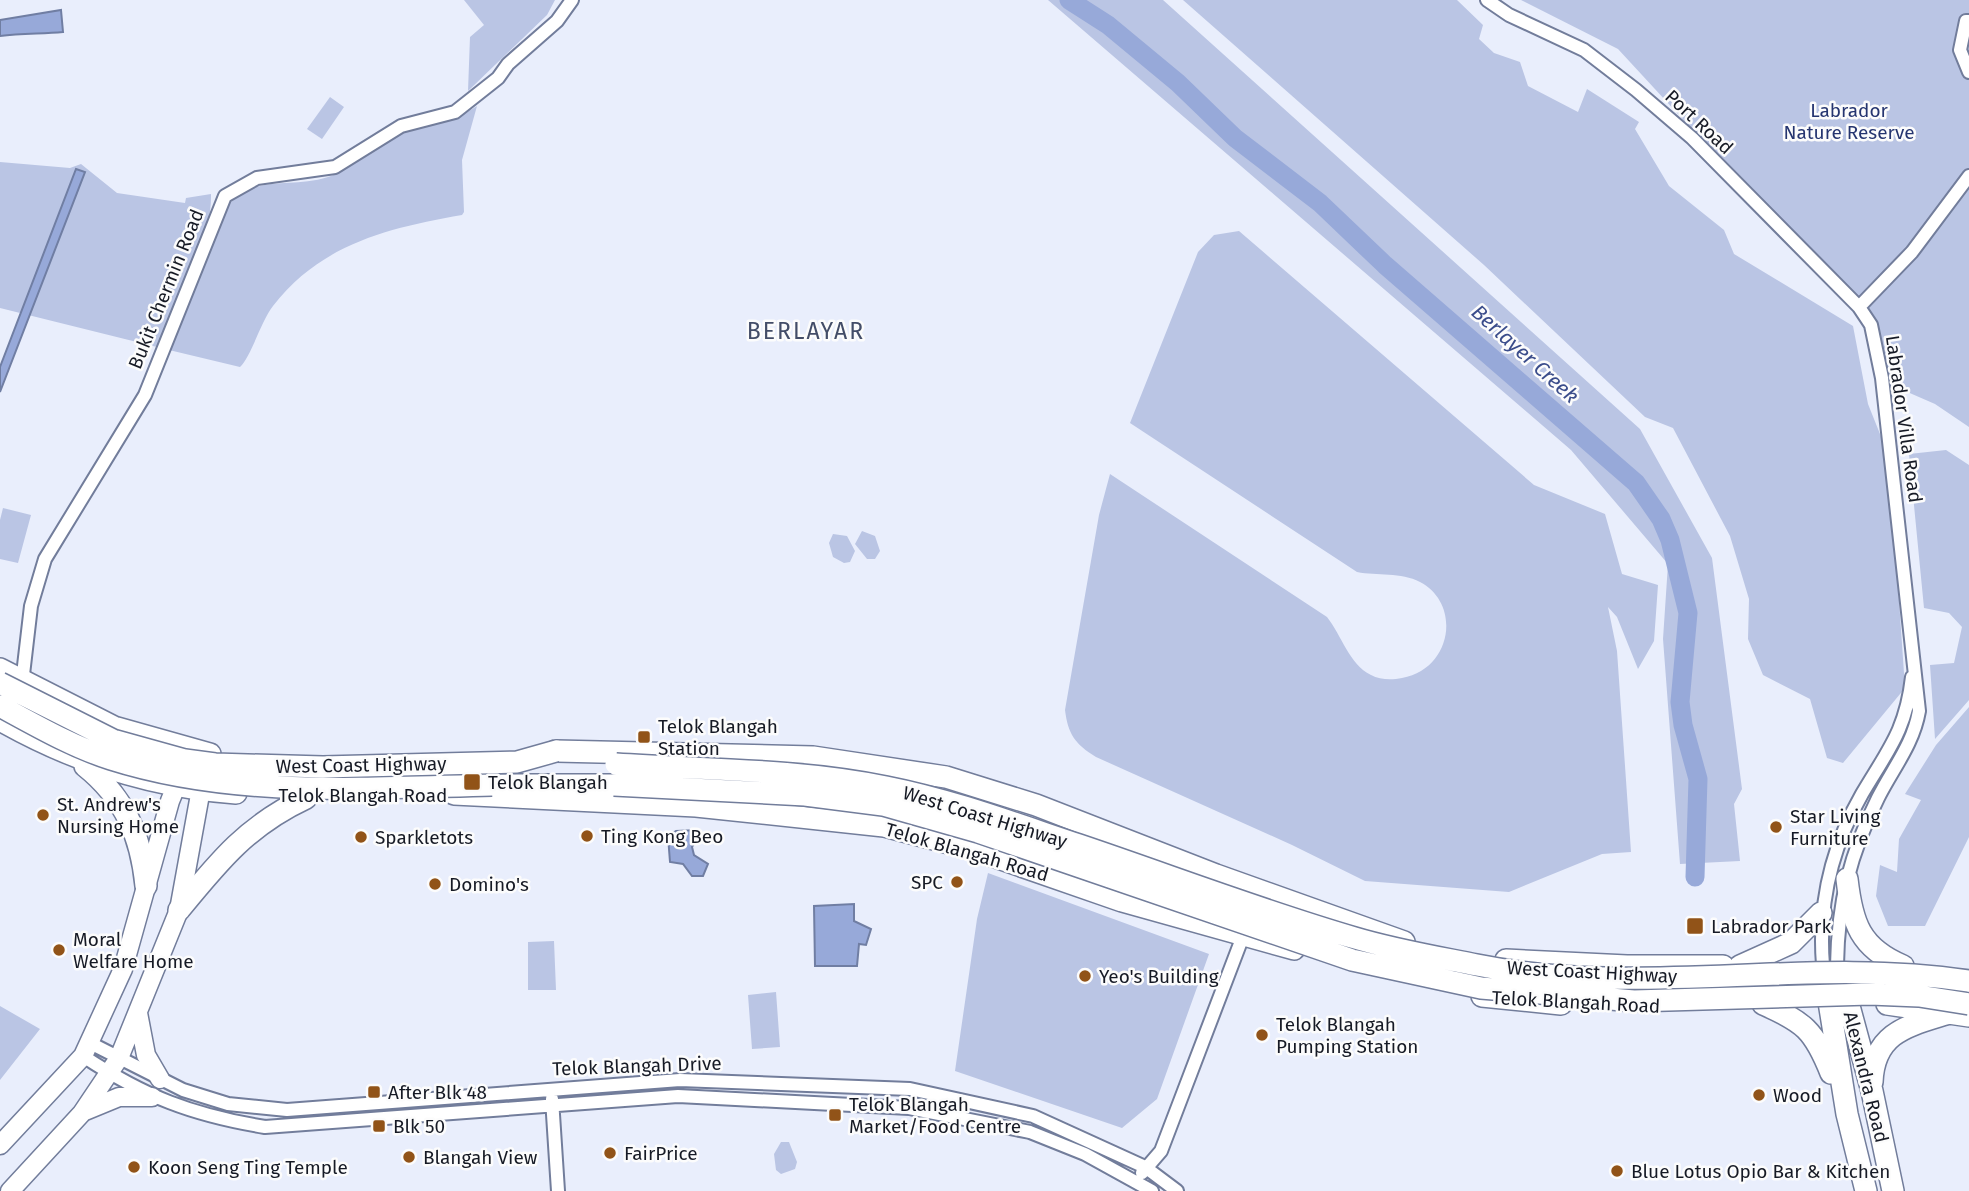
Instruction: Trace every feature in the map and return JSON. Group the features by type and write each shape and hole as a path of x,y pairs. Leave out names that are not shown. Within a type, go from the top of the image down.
{"main road":[{"name":"Telok Blangah Road","path":"0,669 114,727 199,752 398,757 564,754 756,764 890,782 1404,942 1488,958 1537,963 1903,966 1969,975"},
{"name":"West Coast Highway","path":"0,683 113,740 185,760 248,767 517,762 677,768 807,777 886,786 982,813 1357,939 1482,966 1556,975 1633,978 1919,973 1969,982"},
{"name":"West Coast Highway","path":"0,706 107,758 209,782 295,787 614,785 805,795 883,805 978,832 1352,960 1481,988 1634,1001 1870,994 1919,996 1965,1009"},
{"name":"Telok Blangah Road","path":"0,720 72,756 111,771 200,790 306,798 407,793 696,806 884,826 975,850 1122,901 1242,936 1492,999 1633,1008 1838,1001 1965,1009"},
{"path":"517,762 536,754 556,751 755,754 873,765 946,777 1404,942"},
{"path":"0,1145 87,1049 123,969 176,787 199,752"},
{"path":"10,1191 82,1113 115,1066 138,1013 179,909 200,790 199,752"},
{"path":"72,756 109,787 127,814 141,853 146,886"},
{"path":"398,757 393,766 393,777 398,787 407,793"},
{"path":"179,909 242,837 272,814 306,798"},
{"path":"1039,871 1037,858 1048,831"},
{"path":"1847,879 1853,919 1861,935 1885,958 1903,966"},
{"path":"1741,965 1791,943 1821,913"},
{"path":"1522,1002 1535,988 1537,963"},
{"name":"Alexandra Road","path":"1830,965 1838,1001 1847,1114 1866,1191"},
{"path":"1872,1091 1876,1059 1894,1033 1902,1027 1965,1009 1969,982"},
{"name":"Alexandra Road","path":"1838,1001 1872,1091 1893,1191"},
{"path":"1763,1004 1795,1018 1814,1034 1847,1114"},
{"path":"138,1013 146,1055 159,1079"},
{"path":"82,1113 119,1097 152,1097"}],"street":[{"name":"Bukit Chermin Road","path":"27,735 21,715 22,680 31,606 45,559 145,395 225,196 257,178 335,167 401,127 455,111 498,78 508,64 557,21 572,0"},
{"name":"Port Road","path":"1487,0 1509,15 1584,50 1636,90 1692,138 1858,307"},
{"path":"1969,20 1966,21 1960,39 1959,50 1969,72"},
{"path":"1858,307 1912,251 1969,176"},
{"name":"Labrador Villa Road","path":"1830,965 1838,915 1856,847 1879,796 1915,732 1919,689 1913,670 1909,603 1882,378 1871,325 1858,307"},
{"name":"Labrador Villa Road","path":"1830,965 1821,913 1832,859 1864,791 1900,731 1913,670"},
{"path":"1864,791 1873,783 1878,784 1879,796"},
{"path":"1154,1191 1162,1177 1161,1151 1242,936"},
{"name":"Telok Blangah Drive","path":"87,1049 115,1066 152,1097 226,1121 264,1127 678,1096 909,1108 1030,1132 1084,1154 1136,1187 1154,1191"},
{"name":"Telok Blangah Drive","path":"115,1066 228,1104 287,1110 680,1080 910,1090 1033,1116 1145,1167 1178,1191"},
{"path":"551,1088 558,1191"},
{"path":"1136,1187 1145,1167 1161,1151"}],"green space":[{"path":"464,0 555,0 547,15 468,91 470,37 484,25"},
{"path":"1048,0 1163,0 1640,429 1712,558 1742,789 1734,804 1740,861 1680,864 1663,639 1668,564 1571,450"},
{"path":"1183,0 1457,0 1483,25 1479,39 1494,53 1520,62 1528,86 1578,112 1587,89 1639,122 1635,129 1669,186 1724,230 1734,254 1853,326 1868,404 1884,444 1894,527 1905,688 1843,763 1827,758 1810,699 1763,675 1748,639 1749,599 1730,536 1673,428 1645,417 1484,265"},
{"name":"Labrador Nature Reserve","path":"1521,0 1969,0 1969,427 1935,404 1889,384 1869,312 1738,179 1618,49"},
{"path":"330,97 344,107 322,139 307,129"},
{"path":"477,106 462,160 462,215 382,233 334,253 312,267 273,306 240,367 169,350 221,213 233,200 245,191 258,187 328,177 347,168 402,132 459,115"},
{"path":"0,162 70,168 81,164 117,193 185,203 186,198 211,194 210,213 200,252 161,348 0,308"},
{"path":"1239,231 1534,485 1605,514 1622,574 1658,585 1654,641 1638,669 1617,617 1608,607 1617,651 1631,852 1602,854 1509,892 1365,881 1292,845 1096,757 1074,738 1065,710 1099,515 1110,474 1327,617 1351,657 1371,675 1394,679 1419,672 1432,662 1441,649 1446,620 1442,605 1433,592 1420,582 1397,575 1357,572 1130,423 1198,252 1214,235"},
{"path":"1946,450 1969,465 1969,700 1935,739 1930,665 1954,663 1962,627 1949,613 1924,608 1909,454"},
{"path":"3,508 31,515 18,563 0,559 0,520"},
{"path":"862,531 875,536 880,551 875,559 867,559 855,544"},
{"path":"833,534 847,536 855,551 850,562 844,563 833,557 829,543"},
{"path":"1969,707 1969,837 1925,926 1888,926 1876,896 1880,865 1897,872 1899,839 1921,800 1905,794 1936,745"},
{"path":"988,873 1209,954 1157,1099 1122,1128 955,1071 977,919"},
{"path":"554,941 556,990 528,990 528,942"},
{"path":"776,992 780,1047 752,1049 748,995"},
{"path":"0,1006 40,1029 0,1080"},
{"path":"781,1142 789,1142 797,1162 795,1169 781,1174 776,1170 774,1154"}],"shaded area":[{"path":"61,10 63,32 0,36 0,20"},
{"path":"76,169 85,172 0,392 0,367"},
{"path":"698,830 698,837 692,847 694,855 708,864 703,876 692,876 683,864 670,862 668,836 676,831"},
{"path":"854,904 854,921 871,929 866,945 859,944 857,966 815,966 814,906"}],"waterway":[{"name":"Berlayer Creek","path":"1069,0 1108,25 1178,83 1235,138 1320,203 1385,265 1636,483 1661,519 1670,540 1688,613 1680,702 1683,725 1698,779 1695,877"}],"place":[{"name":"Telok Blangah Station","path":"644,737"},
{"name":"Telok Blangah","path":"472,782"},
{"name":"St. Andrew's Nursing Home","path":"43,815"},
{"name":"Star Living Furniture","path":"1776,827"},
{"name":"Ting Kong Beo","path":"587,836"},
{"name":"Sparkletots","path":"361,837"},
{"name":"SPC","path":"957,882"},
{"name":"Domino's","path":"435,884"},
{"name":"Labrador Park","path":"1695,926"},
{"name":"Moral Welfare Home","path":"59,950"},
{"name":"Yeo's Building","path":"1085,976"},
{"name":"Telok Blangah Pumping Station","path":"1262,1035"},
{"name":"After Blk 48","path":"374,1092"},
{"name":"Wood","path":"1759,1095"},
{"name":"Telok Blangah Market/Food Centre","path":"835,1115"},
{"name":"Blk 50","path":"379,1126"},
{"name":"FairPrice","path":"610,1153"},
{"name":"Blangah View","path":"409,1157"},
{"name":"Koon Seng Ting Temple","path":"134,1167"},
{"name":"Blue Lotus Opio Bar & Kitchen","path":"1617,1171"}],"district":[{"name":"BERLAYAR","path":"806,331"}]}
